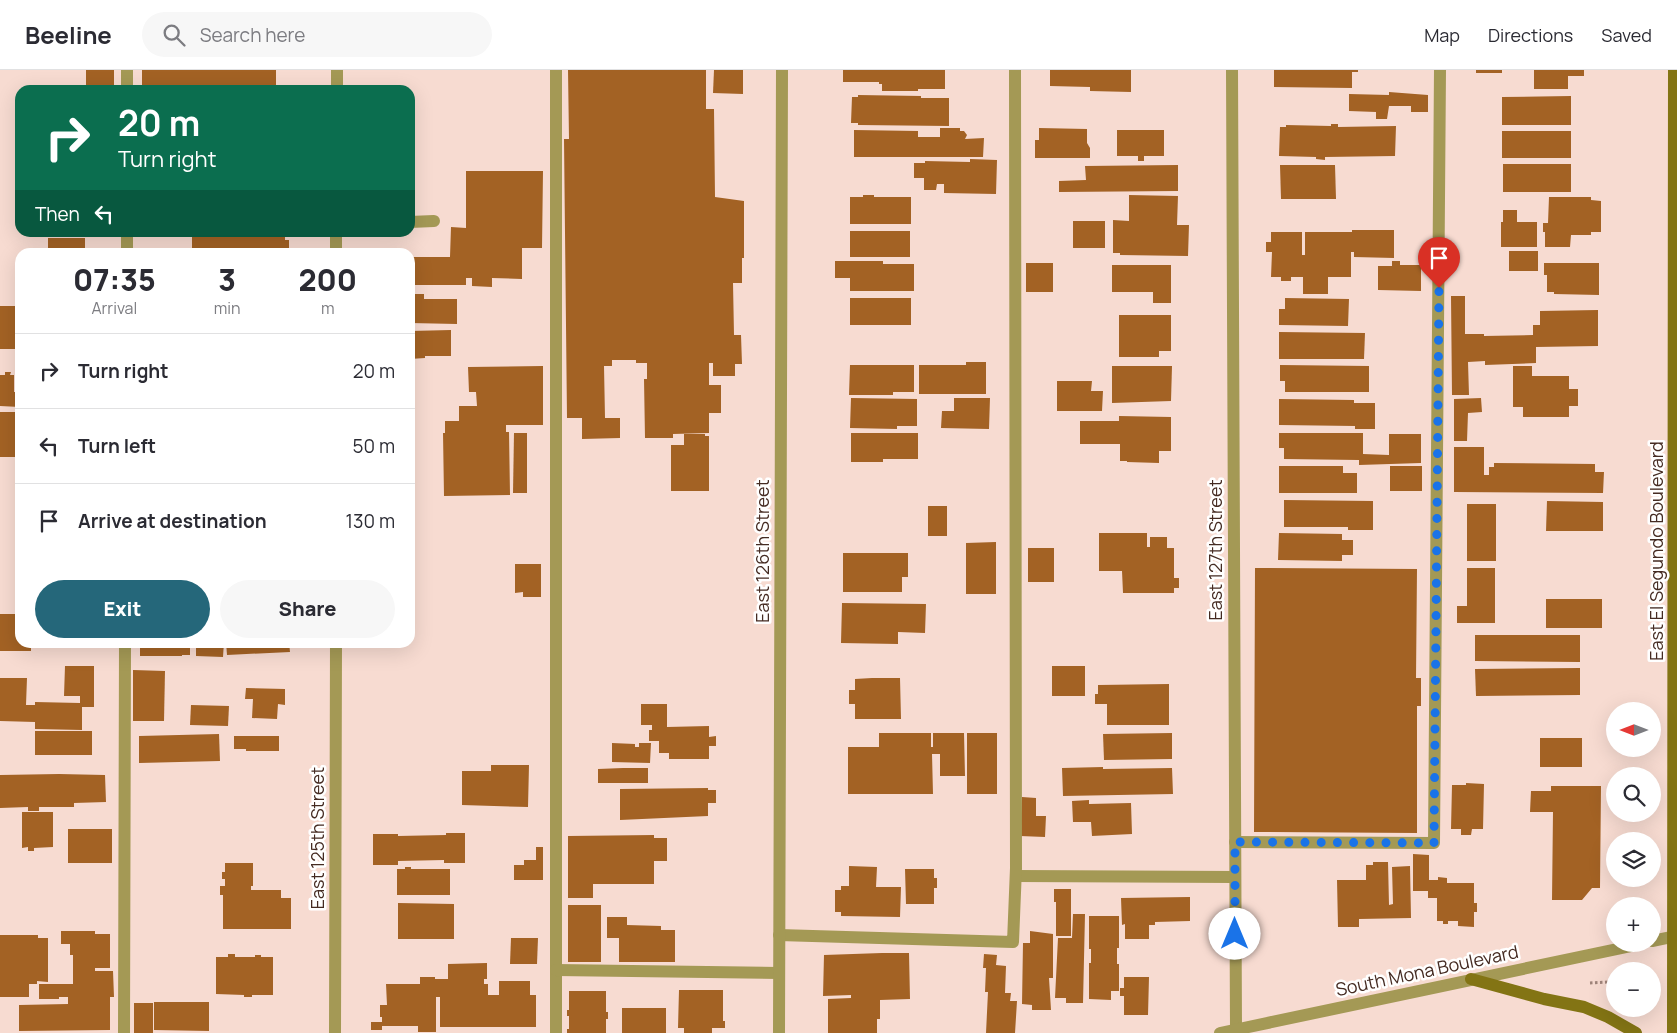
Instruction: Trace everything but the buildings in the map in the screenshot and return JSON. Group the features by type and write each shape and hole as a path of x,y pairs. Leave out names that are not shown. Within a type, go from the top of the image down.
{"main road":[{"name":"East El Segundo Boulevard","path":"1673,1033 1676,708 1674,70"},
{"path":"1471,980 1544,999 1584,1007 1608,1017 1636,1033"}],"street":[{"path":"127,70 127,85"},
{"path":"336,70 336,85"},
{"path":"556,70 556,1033"},
{"name":"East 126th Street","path":"779,1033 782,70"},
{"path":"779,935 1013,942 1016,876 1015,70"},
{"name":"East 127th Street","path":"1232,70 1236,1029"},
{"path":"1235,842 1434,843 1440,70"},
{"path":"415,222 434,222"},
{"path":"124,1033 126,648"},
{"name":"East 125th Street","path":"335,1033 336,648"},
{"path":"1016,876 1235,877"},
{"path":"1661,939 1675,937"},
{"name":"South Mona Boulevard","path":"1220,1033 1606,951"},
{"path":"556,970 779,973"}],"path":[{"path":"1589,992 1591,974"},
{"path":"1590,983 1606,982"}],"route":[{"path":"1235,934 1235,842 1434,843 1439,288"}]}
